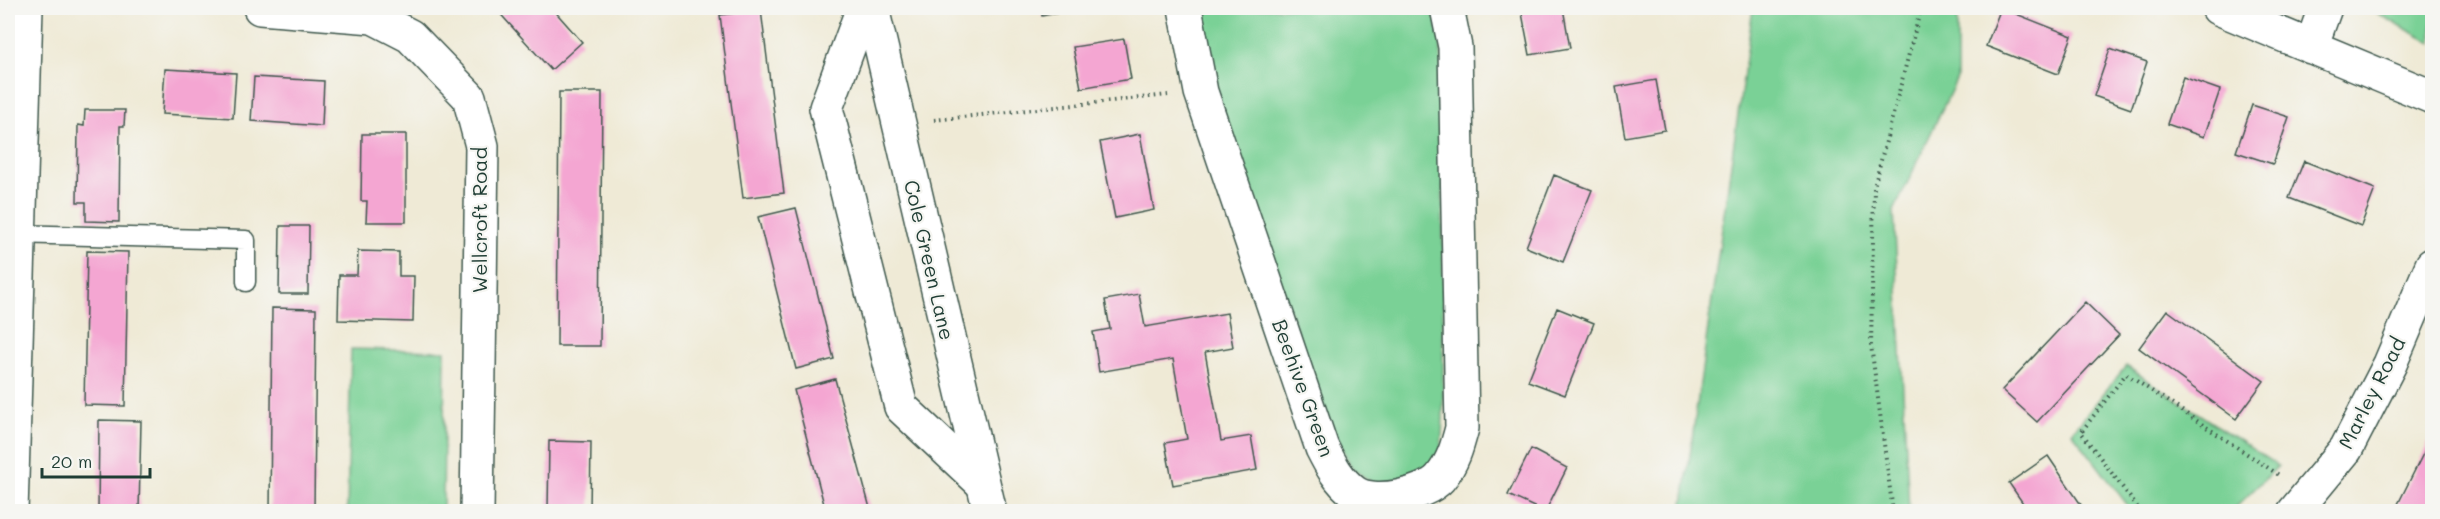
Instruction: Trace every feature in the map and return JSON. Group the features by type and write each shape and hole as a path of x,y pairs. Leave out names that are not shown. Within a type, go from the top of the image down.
{"street":[{"path":"11,512 14,234 26,8"},
{"name":"Wellcroft Road","path":"260,8 373,17 410,36 469,97 482,146 477,512"},
{"path":"863,8 826,108 902,407 986,497"},
{"name":"Cole Green Lane","path":"872,8 897,124 986,497"},
{"name":"Beehive Green","path":"1185,8 1202,92 1322,448 1335,472 1356,493 1385,500 1413,493 1438,480 1455,457 1462,428 1455,47 1447,8"},
{"path":"2218,8 2433,97"},
{"path":"2311,47 2325,8"},
{"name":"Marley Road","path":"2301,503 2346,449 2390,364 2433,265"}],"lane":[{"path":"14,234 246,240 246,282"}],"path":[{"path":"1893,512 1871,345 1874,187 1921,8"},
{"path":"897,124 1202,92"},
{"path":"2141,512 2081,432 2126,374 2301,503"}],"green space":[{"path":"1197,8 1433,8 1441,45 1443,419 1441,449 1422,474 1375,485 1352,468 1330,425 1215,99"},
{"path":"1753,8 1957,8 1957,78 1894,211 1909,511 1682,511"},
{"path":"2367,8 2432,8 2432,43 2430,42"},
{"path":"351,349 445,351 443,511 347,511"},
{"path":"2126,366 2278,466 2232,511 2132,511 2072,432"}],"building":[{"path":"495,8 552,8 582,42 551,70"},
{"path":"1041,8 1083,8 1083,9 1042,16"},
{"path":"1521,8 1563,8 1570,48 1530,55"},
{"path":"2001,8 2072,36 2058,74 1986,46"},
{"path":"761,10 784,193 743,198 720,15"},
{"path":"1124,39 1131,79 1081,88 1073,47"},
{"path":"2110,49 2147,62 2131,109 2094,96"},
{"path":"165,69 236,73 233,118 162,114"},
{"path":"254,77 324,81 322,126 251,121"},
{"path":"2183,77 2220,90 2204,137 2167,124"},
{"path":"1656,80 1665,130 1625,137 1616,87"},
{"path":"559,92 602,92 600,346 557,346"},
{"path":"2252,105 2289,117 2273,164 2236,152"},
{"path":"85,110 125,110 124,126 120,126 119,222 86,221 86,202 77,202 78,125 84,126"},
{"path":"362,134 406,134 406,222 366,222 367,201 361,201"},
{"path":"1140,134 1154,210 1115,218 1100,142"},
{"path":"2304,161 2375,189 2361,226 2289,198"},
{"path":"1554,175 1592,190 1563,262 1526,247"},
{"path":"796,208 834,359 796,369 758,217"},
{"path":"280,226 309,226 308,294 279,294"},
{"path":"87,251 128,252 125,406 84,405"},
{"path":"358,251 399,252 399,276 414,276 413,322 338,320 339,275 357,275"},
{"path":"1139,294 1145,327 1227,313 1233,347 1205,352 1221,441 1251,436 1257,470 1173,485 1165,443 1187,439 1173,359 1099,372 1093,332 1110,329 1105,300"},
{"path":"2085,302 2119,335 2037,422 2002,390"},
{"path":"272,308 316,309 314,512 270,512"},
{"path":"1557,308 1594,323 1565,395 1528,381"},
{"path":"2167,310 2264,381 2236,419 2139,348"},
{"path":"835,379 871,512 826,512 794,390"},
{"path":"99,420 141,421 139,512 98,512"},
{"path":"2432,436 2432,512 2394,512"},
{"path":"549,441 591,442 590,512 548,512"},
{"path":"1531,449 1567,468 1545,512 1508,495"},
{"path":"2048,456 2086,512 2029,512 2009,483"}]}
